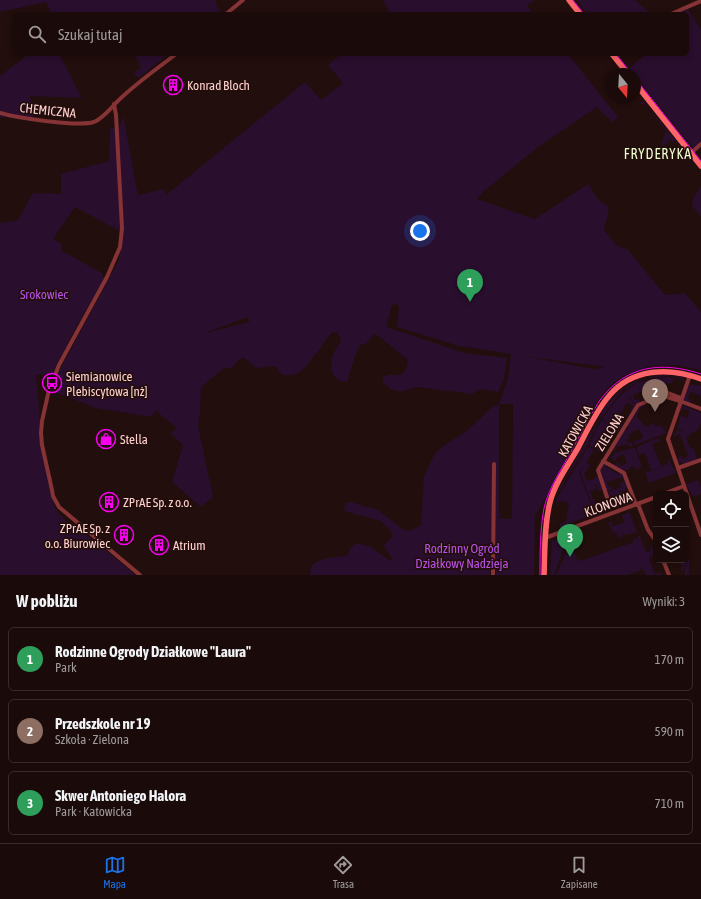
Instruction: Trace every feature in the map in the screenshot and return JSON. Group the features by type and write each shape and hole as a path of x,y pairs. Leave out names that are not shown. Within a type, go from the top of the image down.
{"main road":[{"path":"569,0 578,12"},
{"path":"614,56 624,68"},
{"path":"641,90 701,166"},
{"name":"KATOWICKA","path":"544,575 545,538 548,514 554,491 610,394 629,379 649,373 666,371 690,375 701,379"}],"street":[{"path":"228,12 243,0"},
{"path":"689,0 691,5"},
{"path":"675,12 701,1"},
{"path":"116,118 108,109 174,56"},
{"path":"114,104 116,108 122,228 120,247 107,277 59,365 49,390 42,421 42,445 52,490 56,503 62,511 140,575"},
{"name":"CHEMICZNA","path":"0,114 82,124 94,121 108,109"},
{"path":"691,153 701,144"},
{"path":"690,375 680,400 668,439 701,535"},
{"name":"ZIELONA","path":"606,497 598,471 638,405 668,393 701,409"},
{"path":"678,468 701,460"},
{"path":"603,461 624,473 648,530 653,537"},
{"path":"493,575 494,464"},
{"path":"671,491 684,486"},
{"name":"KLONOWA","path":"545,538 653,498"},
{"path":"664,563 669,575"}],"green space":[{"path":"0,0 216,0 217,7 221,10 219,12 50,12 46,2 0,12"},
{"path":"383,0 534,0 527,6 532,12 388,12"},
{"path":"577,0 635,0 649,12 586,12"},
{"path":"688,9 701,30 701,142 693,148 641,83 641,68 629,68 644,56 689,56 689,12 682,12"},
{"path":"26,56 60,56 82,98 30,96 34,118 0,117 0,76"},
{"path":"135,56 166,56 139,78 134,73 141,67"},
{"path":"339,56 570,56 605,101 605,104 608,104 618,117 613,122 597,107 538,147 483,192 477,199 535,219 588,184 600,202 609,208 604,230 616,245 628,250 665,295 685,293 701,312 701,370 677,365 650,366 625,375 613,383 603,393 593,407 551,489 535,516 534,575 496,575 495,531 491,533 490,575 309,575 311,567 315,563 323,559 348,555 351,547 356,543 371,547 390,561 393,560 384,546 393,534 381,521 347,512 344,509 345,503 351,502 378,510 404,530 410,531 421,525 424,476 435,453 467,431 491,408 499,404 508,378 511,354 459,346 397,327 399,306 395,304 392,305 386,326 390,328 464,353 507,358 504,379 498,392 481,389 472,394 417,387 404,391 391,389 383,383 383,377 388,375 401,375 406,369 408,360 375,334 365,344 361,344 357,350 347,382 342,382 335,378 331,367 334,351 341,341 338,333 331,333 305,368 296,374 282,375 276,367 254,367 245,358 239,359 233,367 223,369 201,387 198,426 213,497 201,507 172,482 183,445 171,434 176,427 156,411 151,417 96,408 49,390 119,260 120,231 75,207 53,239 62,244 62,251 102,273 104,279 79,322 52,374 36,375 42,441 55,508 58,513 67,522 83,532 136,575 0,575 0,223 18,220 33,193 61,194 61,174 109,161 110,129 120,126 123,115 138,195 164,189 166,195 305,82 321,100 343,83 328,65","holes":["248,317 249,322 205,333","523,356 605,367 594,369","499,404 513,404 512,519 499,518"]},
{"path":"643,101 675,140 673,143 671,139 663,146 661,144 666,131 645,104 641,104"},
{"path":"701,187 701,217 692,206 693,198"},
{"path":"662,375 672,376 667,376 647,378"},
{"path":"674,376 683,377 684,380"},
{"path":"645,378 623,390 601,418 599,417 617,394 633,383"},
{"path":"657,378 674,378 672,383 664,383 633,395 635,400 640,399 640,401 633,411 631,409 633,406 627,403 615,422 620,426 622,423 623,424 619,429 611,424 624,404 610,424 602,419 622,394 637,384 646,380"},
{"path":"689,384 701,386 701,396 690,392 688,399 691,400 690,404 683,400"},
{"path":"643,403 644,405 649,403 640,408 636,416 646,427 654,423 656,426 661,425 666,433 635,445 633,438 635,441 643,438 639,429 629,435 622,432 629,426 627,424 638,410 639,405"},
{"path":"682,403 684,406 701,413 699,429 686,437 690,448 694,449 697,459 684,465 682,462 679,463 677,460 681,455 682,459 688,456 680,434 675,436 675,439 674,436 676,430 685,432 677,428 681,415 687,418 690,411 683,408 682,411 680,411"},
{"path":"599,418 600,419 587,446 567,477 560,491 558,491"},
{"path":"602,420 619,430 617,432 612,429 600,449 605,453 607,451 604,455 595,449 606,431 594,449 589,445"},
{"path":"622,432 630,436 626,442 633,443 632,446 629,447 628,444 616,447 616,450 609,452"},
{"path":"658,438 660,441 652,444 661,466 668,464 667,460 669,460 676,473 649,483 645,473 665,466 649,471 651,470 645,453 639,455 636,447"},
{"path":"588,447 594,450 579,473 595,514 560,527 560,523 562,524 566,521 569,503 559,501 558,503 556,500"},
{"path":"635,448 642,467 636,469 636,467 634,468 633,466 630,467 631,469 622,471 613,466 618,462 620,466 627,463 624,454 617,457 616,461 607,456 609,457 614,455 614,453"},
{"path":"586,462 590,465 584,474 587,481 598,476 602,490 599,491 596,484 595,485 598,491 596,489 590,491 597,508 594,509 580,472"},
{"path":"604,464 607,465 606,467 618,474 620,472 622,474 628,487 625,488 626,492 616,490 624,493 609,498 608,492 621,487 620,483 624,482 622,477 607,482 609,487 612,486 613,489 605,492 599,470"},
{"path":"698,480 701,487 701,494 693,497 686,484"},
{"path":"629,512 637,532 625,535 623,533 623,536 618,538 616,533 612,532 610,527 624,523 622,515"},
{"path":"612,521 613,525 610,526 608,523"},
{"path":"568,535 577,559 580,561 634,542 633,539 638,539 637,537 640,536 646,552 651,551 650,546 652,546 653,556 649,558 655,574 660,572 662,575 646,575 640,566 641,570 631,574 629,570 630,574 627,575 556,575 568,546 568,536 554,575 550,575 552,541"},
{"path":"682,563 685,563 684,571 681,570"},
{"path":"685,563 689,563 689,575 685,575 685,567 687,567"}],"tram line":[{"path":"573,0 582,12"},
{"path":"618,56 627,68"},
{"path":"641,86 701,161"},
{"path":"540,575 541,533 546,500 557,477 600,400 610,388 621,379 646,369 659,367 672,368 701,374"}],"place":[{"name":"Konrad Bloch","path":"173,85"},
{"name":"Rodzinne Ogrody Działkowe \"Laura\"","path":"470,302"},
{"name":"Siemianowice Plebiscytowa [nż]","path":"52,383"},
{"name":"Przedszkole nr 19","path":"655,412"},
{"name":"Stella","path":"106,439"},
{"name":"ZPrAE Sp. z o.o.","path":"109,502"},
{"name":"ZPrAE Sp. z o.o. Biurowiec","path":"124,535"},
{"name":"Atrium","path":"159,545"},
{"name":"Skwer Antoniego Halora","path":"570,557"}],"district":[{"name":"FRYDERYKA","path":"658,154"}],"park label":[{"name":"Srokowiec","path":"44,294"},
{"name":"Rodzinny Ogród Działkowy Nadzieja","path":"462,556"}]}
